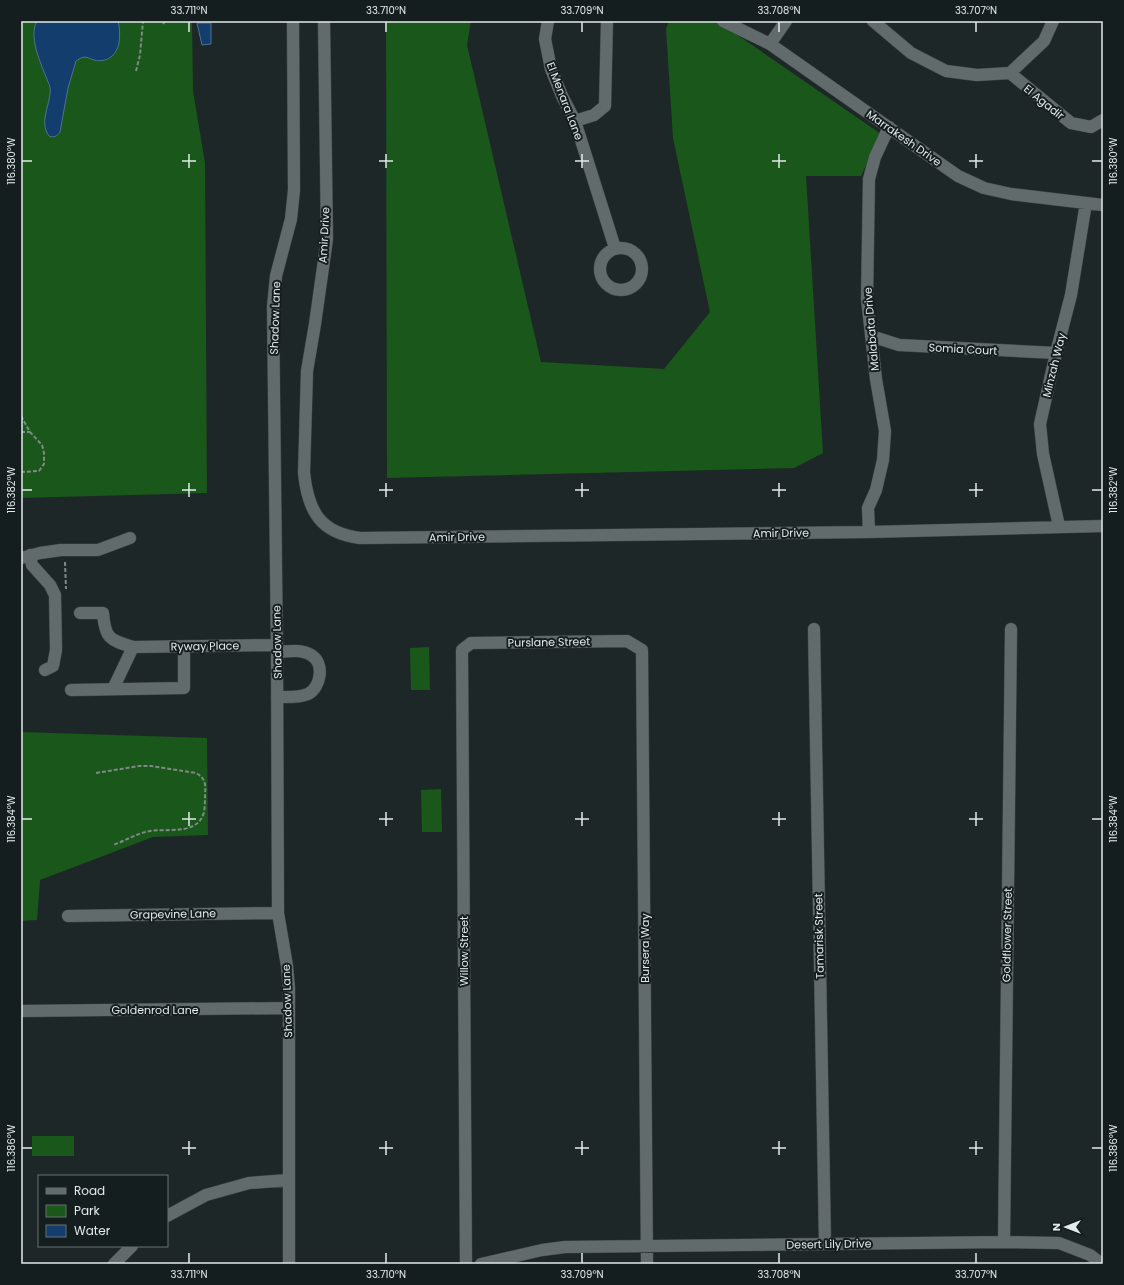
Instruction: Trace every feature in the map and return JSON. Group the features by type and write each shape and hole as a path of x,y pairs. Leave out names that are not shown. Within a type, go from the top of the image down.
{"street":[{"name":"Shadow Lane","path":"289,1264 289,1008 287,966 278,913 278,697 273,307 276,276 291,219 294,190 293,21"},
{"name":"Amir Drive","path":"324,21 326,239 316,324 307,371 304,473 305,488 313,511 328,528 347,536 360,538 869,532 1103,526"},
{"name":"El Menara Lane","path":"548,21 545,39 551,69 562,96 575,121 615,248"},
{"path":"575,121 594,115 605,106 607,21"},
{"name":"Marrakesh Drive","path":"723,21 770,44 958,176 984,188 1011,194 1103,205"},
{"path":"770,44 786,21"},
{"path":"873,21 911,53 946,71 977,75 1010,74 1044,41 1053,21"},
{"name":"El Agadir","path":"1010,74 1071,123 1091,127 1103,120"},
{"name":"Malabata Drive","path":"869,532 868,508 876,490 883,460 886,431 876,379 867,299 869,179 875,156 889,127"},
{"name":"Minzah Way","path":"1059,526 1043,454 1040,424 1056,353 1072,295 1086,203"},
{"name":"Somia Court","path":"871,336 899,345 1056,353"},
{"path":"45,670 52,666 56,650 55,595 50,585 25,557 40,553 65,550 98,550 130,538"},
{"name":"Ryway Place","path":"80,612 103,613 107,635 114,641 133,647 277,648 311,655 317,660 319,666 318,682 314,689 302,696 278,697"},
{"name":"Tamarisk Street","path":"814,629 825,1243"},
{"name":"Goldflower Street","path":"1004,1242 1011,629"},
{"name":"Purslane Street","path":"471,643 627,641"},
{"name":"Bursera Way","path":"627,641 642,650 647,1264"},
{"name":"Willow Street","path":"466,1264 462,650 471,643"},
{"path":"113,689 133,647"},
{"path":"71,690 184,688 184,647"},
{"name":"Grapevine Lane","path":"68,916 278,913"},
{"name":"Goldenrod Lane","path":"21,1011 289,1008"},
{"path":"168,1215 206,1195 249,1183 289,1180"},
{"name":"Desert Lily Drive","path":"481,1264 565,1247 1004,1242 1060,1243 1090,1255 1102,1264"},
{"path":"114,1264 131,1247"}],"path":[{"path":"136,71 140,55 143,21"},
{"path":"21,416 30,432 42,445 44,453 44,464 39,471 21,472"},
{"path":"21,432 30,432"},
{"path":"65,550 66,596"},
{"path":"96,773 139,766 151,766 196,773 201,776 204,781 204,811 198,823 183,830 152,830 144,832 113,845"}],"green space":[{"path":"21,21 192,21 193,91 205,163 207,493 21,498"},
{"path":"386,21 471,21 467,45 541,362 664,369 710,312 673,138 666,29 669,21 735,21 736,34 881,134 861,176 806,176 823,453 794,468 387,478"},
{"path":"429,647 430,690 411,690 410,648"},
{"path":"21,732 207,738 208,835 153,837 40,880 37,920 21,921"},
{"path":"441,789 442,832 422,832 421,790"},
{"path":"32,1136 74,1136 74,1156 32,1156"}],"water":[{"path":"37,21 118,21 119,27 120,35 118,48 110,58 99,61 84,57 76,61 68,88 60,132 54,137 49,136 45,124 50,87 35,45 34,28"},
{"path":"197,23 211,23 211,44 202,45"}]}
